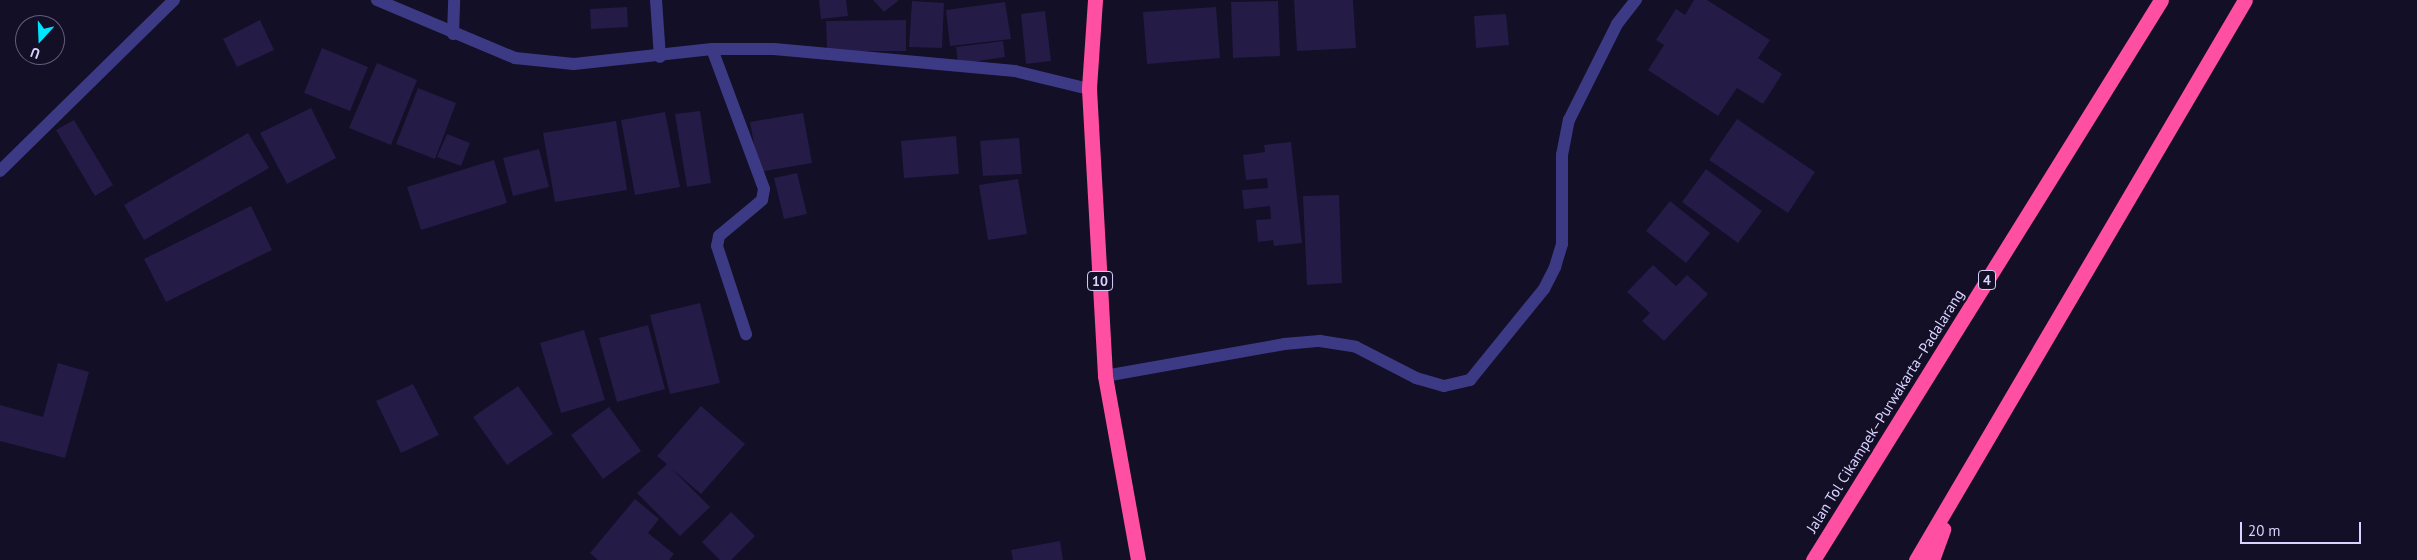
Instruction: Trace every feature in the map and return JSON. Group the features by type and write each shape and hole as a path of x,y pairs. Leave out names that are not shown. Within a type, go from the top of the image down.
{"highway":[{"name":"10","path":"1095,0 1089,88 1105,376 1138,560"},
{"name":"Jalan Tol Cikampek–Purwakarta–Padalarang","path":"1813,560 2161,0"},
{"path":"1916,560 1950,506 2245,0"},
{"path":"1932,560 1950,506"}],"street":[{"path":"0,170 174,0"},
{"path":"377,0 453,34 515,58 574,64 660,57 712,50 774,49 1015,72 1089,88"},
{"path":"453,34 454,0"},
{"path":"656,0 660,57"},
{"path":"1105,376 1284,344 1320,341 1356,347 1416,378 1444,386 1470,380 1544,289 1555,267 1562,244 1562,155 1569,120 1617,24 1636,0"},
{"path":"712,50 764,189 762,200 719,236 717,246 746,334"}],"building":[{"path":"819,0 846,0 848,16 821,19"},
{"path":"873,0 899,0 884,12"},
{"path":"1294,0 1353,0 1356,48 1297,51"},
{"path":"1694,0 1707,0 1770,40 1758,58 1782,74 1763,104 1737,88 1718,116 1648,70 1664,45 1656,40 1676,9 1685,15"},
{"path":"912,1 944,3 942,48 909,47"},
{"path":"1278,1 1280,56 1233,58 1231,2"},
{"path":"1005,2 1011,39 950,46 946,10"},
{"path":"627,7 628,27 591,29 590,9"},
{"path":"1216,7 1220,58 1147,64 1143,12"},
{"path":"1045,11 1051,61 1026,64 1021,14"},
{"path":"1506,14 1509,45 1476,48 1474,16"},
{"path":"260,20 274,50 237,67 223,39"},
{"path":"906,20 906,51 827,51 826,21"},
{"path":"1003,41 1005,57 958,64 956,47"},
{"path":"322,48 368,67 350,111 304,93"},
{"path":"377,63 417,80 391,145 349,128"},
{"path":"418,88 456,103 435,159 396,144"},
{"path":"311,108 336,158 287,184 260,133"},
{"path":"700,111 711,183 687,187 675,114"},
{"path":"665,112 680,187 635,195 621,120"},
{"path":"803,113 812,163 759,172 750,122"},
{"path":"1737,119 1815,172 1788,213 1709,160"},
{"path":"74,120 113,185 95,196 56,130"},
{"path":"616,121 627,190 555,202 543,133"},
{"path":"248,133 269,168 144,240 124,205"},
{"path":"447,134 470,143 461,166 437,157"},
{"path":"956,136 959,174 904,178 901,141"},
{"path":"1019,138 1022,174 983,176 980,141"},
{"path":"1291,142 1302,243 1274,246 1273,240 1258,242 1256,220 1271,219 1270,206 1244,209 1242,190 1268,188 1267,178 1246,180 1243,155 1265,152 1264,145"},
{"path":"539,149 549,187 513,196 503,158"},
{"path":"494,160 507,203 421,230 407,187"},
{"path":"1706,169 1762,211 1738,243 1682,202"},
{"path":"797,173 807,214 784,219 774,178"},
{"path":"1018,179 1027,234 988,240 979,185"},
{"path":"1339,195 1342,283 1307,285 1303,196"},
{"path":"1670,201 1710,233 1686,263 1646,231"},
{"path":"251,206 272,250 166,302 144,259"},
{"path":"1653,265 1676,286 1687,275 1708,294 1664,341 1642,321 1650,313 1627,292"},
{"path":"700,303 720,383 670,394 650,315"},
{"path":"648,325 665,389 617,402 599,338"},
{"path":"584,330 605,400 561,413 540,343"},
{"path":"58,363 89,372 65,458 0,441 0,405 43,417"},
{"path":"413,384 439,435 401,453 376,401"},
{"path":"518,386 553,434 507,465 473,417"},
{"path":"701,406 745,444 701,494 671,468 710,507 680,536 637,493 667,464 657,456"},
{"path":"609,407 641,451 603,479 571,435"},
{"path":"635,499 659,519 648,533 674,554 669,560 598,560 590,553"},
{"path":"731,512 755,536 731,560 720,560 702,542"},
{"path":"1060,541 1063,560 1013,560 1011,550"}]}
